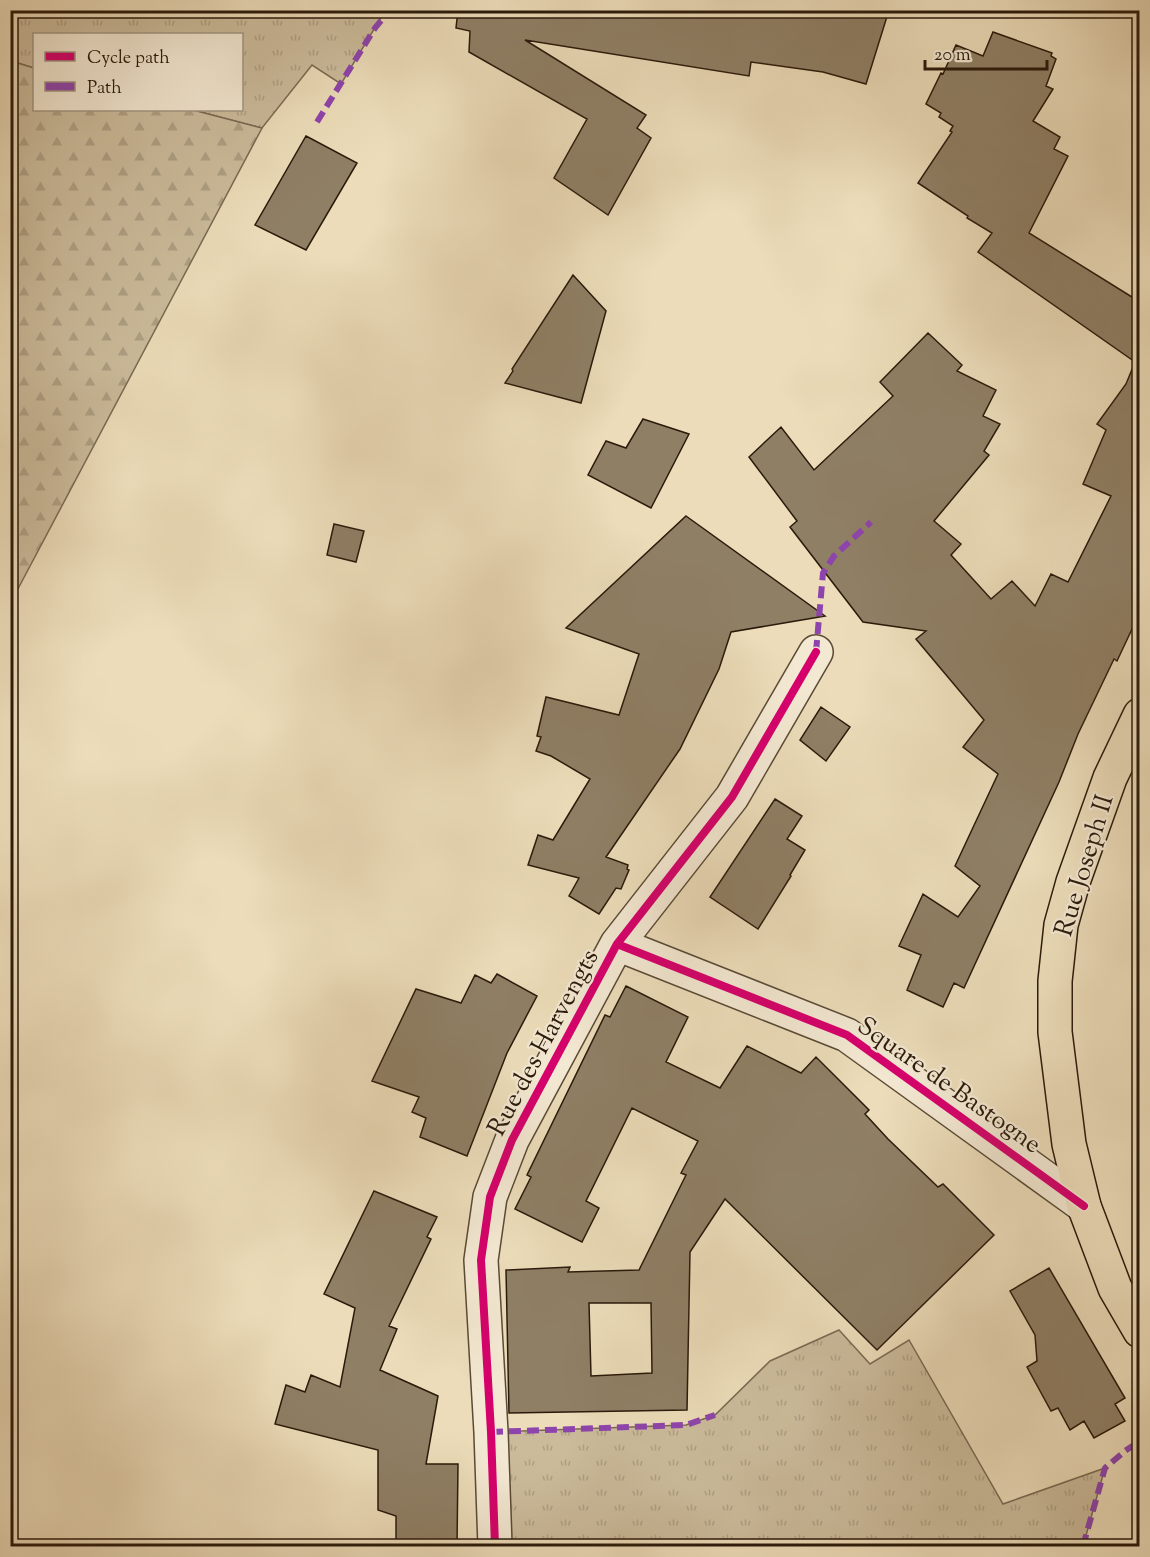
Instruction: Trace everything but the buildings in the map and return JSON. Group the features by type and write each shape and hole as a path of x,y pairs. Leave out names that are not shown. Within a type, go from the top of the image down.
{"main road":[{"name":"Rue Joseph II","path":"1140,715 1110,778 1060,925 1055,981 1054,1032 1069,1144 1084,1206 1115,1288 1140,1331"}],"street":[{"name":"Rue des Harvengts","path":"495,1546 481,1260 490,1197 512,1140 617,944 732,797 816,652"},
{"name":"Square de Bastogne","path":"617,944 847,1035 1084,1206"}],"green space":[{"path":"10,11 385,11 341,84 312,65 262,128 197,111 243,111 243,33 33,33 33,68 11,61"},
{"path":"11,61 33,68 33,111 197,111 262,128 11,602"},
{"path":"839,1330 870,1364 909,1340 1003,1504 1105,1468 1083,1546 495,1546 491,1432 686,1425 715,1415 770,1361"}],"marked path":[{"path":"317,122 375,28 390,10"},
{"path":"816,652 823,573 834,556 871,522"},
{"path":"491,1432 686,1425 715,1415"},
{"path":"1083,1546 1105,1468 1140,1441"}],"cycle path":[{"path":"495,1546 481,1260 490,1197 512,1140 617,944 732,797 816,652"},
{"path":"617,944 847,1035 1084,1206"}]}
